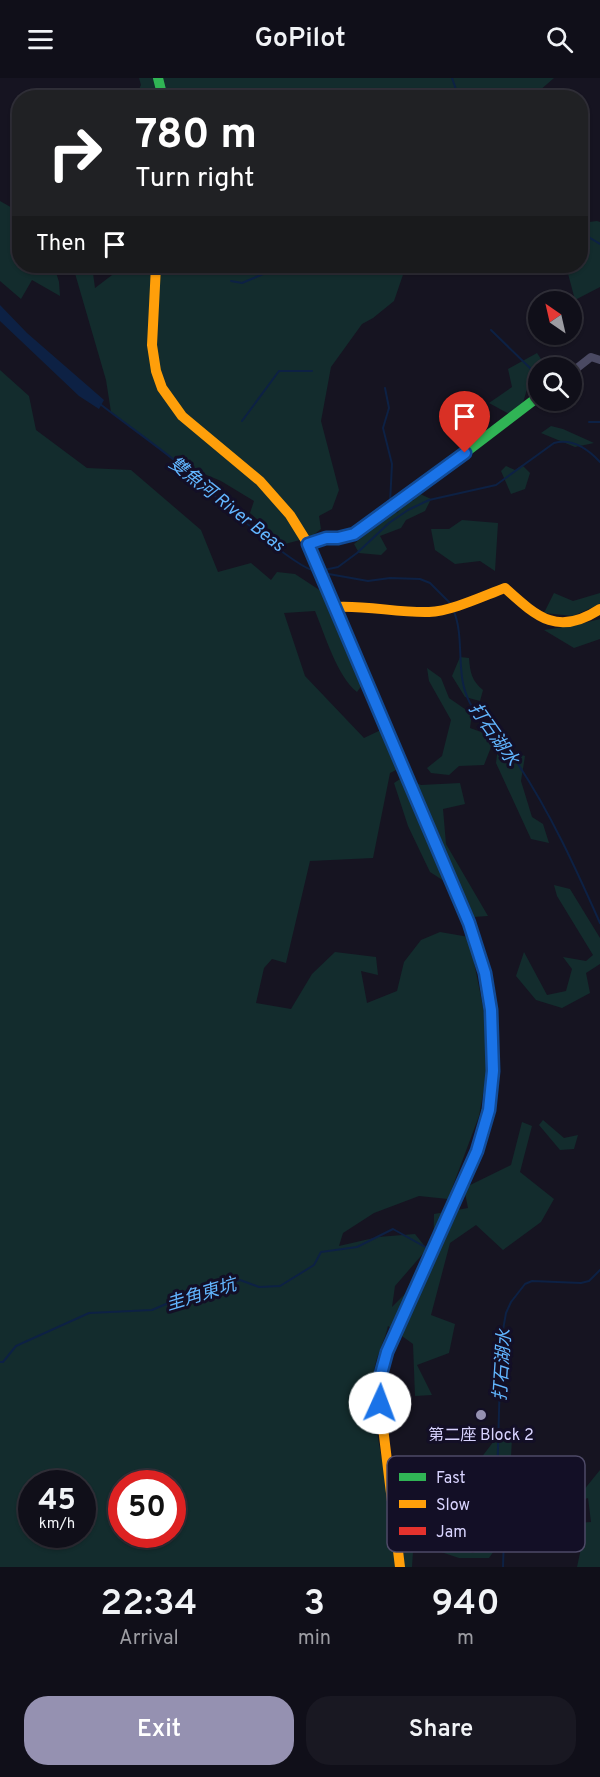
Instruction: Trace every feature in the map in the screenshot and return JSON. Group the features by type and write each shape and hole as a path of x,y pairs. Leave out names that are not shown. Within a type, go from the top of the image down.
{"main road":[{"path":"156,273 153,348 156,370 165,394 188,421 274,495 293,518 310,549 469,923 485,973 493,1029 492,1088 483,1133 390,1342 381,1374 381,1411 387,1460"},
{"path":"310,549 326,538 354,534 428,482 528,405"},
{"path":"335,607 429,612 443,610 505,588 536,615 549,621 564,623 579,621 600,609"},
{"path":"398,1552 400,1567"}],"street":[{"path":"582,364 591,357 600,360"}],"green space":[{"path":"139,78 554,78 540,90 139,90 141,85"},
{"path":"0,201 12,208 12,273 56,273 60,296 32,280 21,299 0,281"},
{"path":"597,221 600,222 600,287 582,296 582,291 573,291 568,273 588,273 588,222"},
{"path":"75,273 93,273 95,288 115,273 404,273 394,301 362,324 331,367 321,421 339,490 332,509 319,516 321,529 311,537 285,544 250,513 254,501 221,481 176,462 111,412 106,380"},
{"path":"528,358 528,386 518,419 489,403 512,387 508,369"},
{"path":"0,370 29,396 36,430 87,468 131,470 201,530 218,572 251,563 271,580 277,572 295,574 321,591 362,685 357,692 343,676 315,611 284,613 305,676 364,738 385,728 402,767 390,773 373,858 310,861 286,963 272,959 264,968 256,1003 291,1009 312,974 335,952 376,957 378,975 361,971 367,1003 397,991 404,962 421,940 440,932 469,937 490,1042 479,1116 448,1199 419,1196 374,1213 343,1233 339,1246 378,1237 415,1234 427,1249 395,1286 392,1307 433,1266 434,1214 468,1208 464,1188 511,1165 522,1122 532,1126 520,1172 554,1199 541,1222 503,1250 476,1225 450,1243 431,1315 455,1324 449,1353 417,1365 432,1395 415,1396 413,1344 388,1326 375,1366 373,1380 375,1415 387,1483 387,1552 413,1552 412,1567 0,1567"},
{"path":"551,426 594,443 575,447 541,433"},
{"path":"522,465 530,473 525,489 511,494 501,471 506,466 515,470"},
{"path":"418,493 431,499 425,511 406,520 401,528 380,536 387,549 381,555 359,553 354,544 385,518 391,504 397,513 401,508 397,500 413,501"},
{"path":"462,520 498,523 495,571 480,561 455,564 435,550 431,529 449,529"},
{"path":"554,593 573,601 600,593 600,604 573,616 544,613"},
{"path":"600,619 600,639 574,648 544,630 576,625"},
{"path":"460,657 469,658 472,676 483,690 480,701 465,697 452,676"},
{"path":"427,668 441,678 449,698 472,714 470,728 495,737 484,765 459,766 449,775 431,773 427,768 442,756 451,720 429,681"},
{"path":"498,747 525,756 521,781 532,817 543,824 549,843 531,839 496,763"},
{"path":"403,777 421,785 460,783 465,804 443,809 446,844 488,916 459,918 447,883 430,872 408,826 394,783"},
{"path":"554,885 570,889 600,938 600,964 586,973 590,993 562,1008 536,1000 516,976 524,952 547,995 566,991 572,969 563,957 586,961 593,955 557,896"},
{"path":"543,1120 564,1138 578,1135 574,1149 560,1150 539,1125"},
{"path":"500,1433 512,1437 511,1456 483,1456"},
{"path":"600,1470 600,1567 577,1567 580,1552 585,1552 585,1522 591,1522 588,1498 585,1499 585,1489"},
{"path":"441,1552 470,1552 493,1552 489,1558 459,1558"}],"water":[{"path":"0,305 27,333 104,400 99,409 79,396 0,321"}],"waterway":[{"path":"452,78 456,90"},
{"path":"588,237 600,244"},
{"path":"231,281 242,283 266,273"},
{"path":"491,330 528,366"},
{"path":"242,421 279,371 312,371"},
{"path":"385,388 389,408 383,428 392,464 390,503"},
{"name":"雙魚河 River Beas","path":"100,404 178,463 269,541 305,567 316,571"},
{"path":"589,422 600,422"},
{"name":"雙魚河 River Beas","path":"324,570 338,567 357,553 389,523 408,510 429,500 496,485 554,443 573,443 600,462"},
{"name":"打石湖水","path":"323,573 368,581 390,578 420,579 430,583 451,604"},
{"name":"打石湖水","path":"453,609 459,632 462,680 470,703 530,783 562,842 600,923"},
{"name":"圭角東坑","path":"0,1362 3,1362 16,1346 89,1313 152,1310 192,1293 219,1288 240,1280 259,1287 280,1286 314,1265 321,1252 357,1247 393,1229 427,1248"},
{"name":"打石湖水","path":"498,1456 501,1341 506,1313 511,1302 525,1284 532,1281 581,1283 589,1281 600,1270"},
{"name":"打石湖水","path":"503,1552 503,1567"}],"traffic: fast":[{"path":"158,78 161,90"},
{"path":"308,544 326,538 354,534 528,405"},
{"path":"386,1355 476,1151 486,1115 491,1081 493,1047 486,982 466,917 452,883"}],"traffic: slow":[{"path":"156,273 152,345 156,371 162,388 182,416 260,481 290,515 308,544 362,671"},
{"path":"335,607 417,612 438,611 505,588 527,607 549,620 572,622 600,609"},
{"path":"386,1355 381,1374 380,1403 387,1460"},
{"path":"398,1552 400,1567"}],"traffic: jam":[{"path":"362,671 452,883"}],"place":[{"name":"第二座 Block 2","path":"481,1415"}],"route":[{"path":"380,1403 381,1374 387,1352 483,1133 492,1088 493,1029 485,973 475,938 308,544 330,537 338,538 354,534 465,453"}]}
